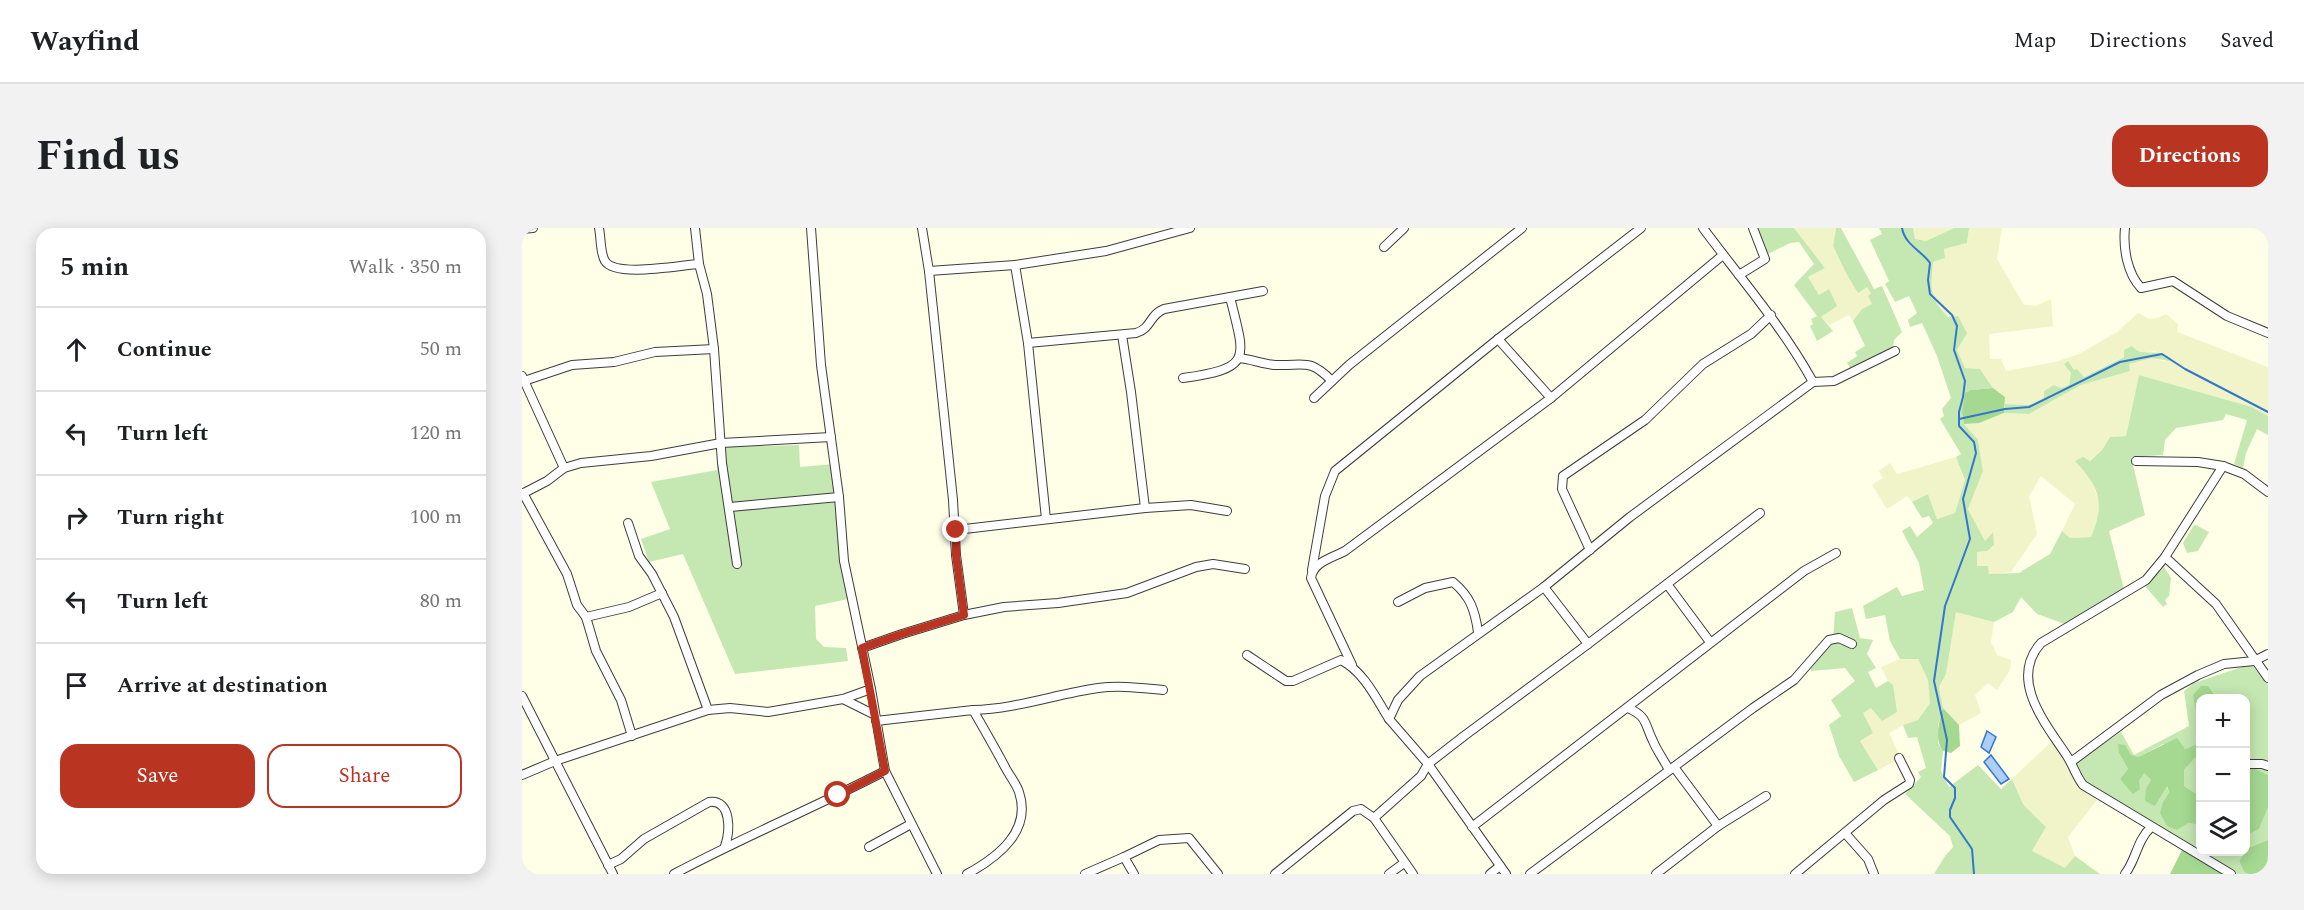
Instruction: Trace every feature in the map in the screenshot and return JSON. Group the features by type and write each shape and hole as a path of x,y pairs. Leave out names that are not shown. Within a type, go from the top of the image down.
{"street":[{"path":"522,230 533,228"},
{"path":"599,228 604,260 610,266 637,270 699,264"},
{"path":"696,228 699,264 707,294 714,349 726,494 730,507 737,564"},
{"path":"811,228 821,365 839,497 844,561 871,689 885,771 936,874"},
{"path":"922,228 929,271 956,530 956,555 964,615"},
{"path":"929,271 1016,265 1130,246 1143,239 1190,228"},
{"path":"1384,247 1404,228"},
{"path":"1314,398 1349,365 1522,228"},
{"path":"1506,874 1428,765 1389,718 1352,665 1311,578 1325,496 1335,471 1498,339 1641,228"},
{"path":"1703,228 1771,315 1796,350 1813,382"},
{"path":"1739,275 1762,263 1765,259 1753,228"},
{"path":"2125,228 2128,266 2141,288 2173,281 2227,316 2268,333"},
{"path":"1312,571 1319,564 1345,551 1551,398 1723,255"},
{"path":"1016,265 1028,343 1046,519"},
{"path":"1028,343 1122,335 1144,330 1156,312 1164,309 1263,291"},
{"path":"1183,378 1224,371 1234,365 1239,358 1241,342 1230,297"},
{"path":"1590,550 1562,489 1563,476 1645,420 1703,364 1750,334 1771,315"},
{"path":"1122,335 1145,508"},
{"path":"1498,339 1551,398"},
{"path":"564,468 523,378 572,365 620,361 655,352 714,349"},
{"path":"1389,718 1398,700 1420,676 1478,632 1544,587 1630,517 1813,382 1834,381 1895,351"},
{"path":"1239,358 1275,365 1302,363 1320,370 1332,381"},
{"path":"632,736 621,700 596,651 586,618 577,605 567,574 523,494 548,481 564,468 607,459 651,456 721,443 831,437"},
{"path":"2136,461 2198,462 2223,466 2244,474 2268,492"},
{"path":"2223,466 2165,557 2141,584 2042,643 2029,662 2030,693 2033,702 2071,762 2078,779 2086,788 2231,874"},
{"path":"730,507 839,497"},
{"path":"956,530 1145,508 1191,505 1227,511"},
{"path":"1374,818 1421,776 1428,765 1464,736 1760,513"},
{"path":"628,523 639,556 652,574 674,616 708,710"},
{"path":"1472,827 1804,571 1836,553"},
{"path":"2165,557 2216,604 2268,678"},
{"path":"862,648 921,627 964,615 1004,607 1058,603 1127,593 1196,567 1213,564 1245,570"},
{"path":"1398,602 1425,588 1452,582 1471,601 1478,632"},
{"path":"1667,585 1710,642"},
{"path":"1544,587 1588,644"},
{"path":"586,618 629,607 662,593"},
{"path":"1530,874 1671,768 1794,680 1829,640 1839,638 1852,644"},
{"path":"2071,762 2161,695 2224,664 2254,661 2268,654"},
{"path":"1246,655 1286,681 1300,680 1341,660 1352,665"},
{"path":"843,699 875,718 996,709 1099,688 1132,687 1163,690"},
{"path":"522,775 555,761 708,710 730,708 768,712 843,699 871,689"},
{"path":"522,696 613,874"},
{"path":"1628,708 1639,713 1647,722 1653,741 1671,768 1718,826"},
{"path":"967,874 1003,849 1015,836 1020,823 1022,807 1018,790 973,710"},
{"path":"1795,874 1884,800 1909,784 1910,780 1899,758"},
{"path":"2250,764 2268,766"},
{"path":"674,874 725,846 885,771"},
{"path":"1656,874 1718,826 1766,796"},
{"path":"608,865 621,859 644,839 709,802 715,801 721,804 727,815 729,831 725,846"},
{"path":"1275,874 1353,811 1361,809 1374,818 1413,874"},
{"path":"869,847 911,824"},
{"path":"2125,874 2134,860 2140,839 2151,827"},
{"path":"1845,833 1868,859 1874,874"},
{"path":"1085,874 1159,840 1189,838 1218,874"},
{"path":"1124,857 1134,874"},
{"path":"1389,874 1404,863"},
{"path":"1490,874 1500,866"}],"green space":[{"path":"1756,228 1794,228 1825,268 1808,277 1819,295 1829,289 1837,306 1821,317 1833,331 1817,341 1810,326 1813,324 1811,319 1817,316 1794,285 1814,264 1799,242 1790,243 1768,254"},
{"path":"1794,228 1836,228 1833,246 1847,275 1858,292 1867,287 1872,293 1872,304 1862,309 1853,321 1849,315 1829,325 1820,317 1836,306 1829,289 1819,295 1808,277 1825,268"},
{"path":"1836,228 1841,228 1874,289 1882,286 1902,332 1894,340 1893,348 1852,371 1847,363 1857,356 1855,352 1865,346 1853,321 1862,309 1872,304 1868,296 1871,293 1867,287 1858,293 1847,275 1833,246"},
{"path":"1879,228 1913,228 1915,239 1926,241 1954,228 1969,228 1967,243 1944,249 1945,258 1933,262 1932,292 1937,304 1948,317 1958,316 1967,333 1957,350 1965,368 1980,369 1993,388 1971,390 1962,413 1964,424 1978,440 1983,471 1968,509 1985,541 1993,532 1994,545 1987,551 1977,552 1977,566 1988,566 1989,574 2019,573 2050,554 2062,531 2070,538 2091,537 2098,514 2098,496 2090,479 2075,461 2083,457 2090,461 2102,450 2110,437 2126,436 2139,375 2252,407 2268,416 2268,435 2257,429 2246,453 2243,468 2234,464 2247,420 2226,414 2223,420 2176,428 2165,440 2163,455 2131,457 2145,515 2109,531 2124,589 2065,624 2037,614 2021,597 2013,612 1994,622 1956,612 1946,674 1939,687 1943,708 1938,725 1938,743 1943,751 1941,771 1949,787 1978,765 2001,789 2012,779 2023,804 2046,827 2032,851 2065,868 2075,856 2100,874 1934,874 1953,847 1950,836 1905,794 1921,777 1918,772 1926,768 1917,737 1908,738 1903,725 1918,720 1930,703 1928,680 1918,659 1900,659 1890,641 1885,615 1866,619 1863,606 1897,587 1902,596 1924,590 1919,563 1902,531 1910,526 1917,537 1933,523 1929,516 1922,518 1912,502 1928,494 1937,519 1955,513 1965,480 1956,457 1961,454 1940,419 1944,416 1942,409 1951,398 1937,356 1922,323 1910,327 1908,320 1917,313 1909,296 1895,302 1885,284 1889,281 1870,240 1882,234"},
{"path":"1913,228 1954,228 1926,241 1915,239"},
{"path":"1969,228 2002,228 1997,259 2024,305 2036,306 2051,299 2053,326 1989,334 1990,359 2001,359 2006,371 2055,362 2079,354 2117,332 2138,313 2149,319 2166,314 2178,324 2177,332 2268,367 2268,416 2252,407 2139,375 2126,436 2110,437 2102,450 2089,461 2091,479 2099,501 2099,520 2091,537 2070,538 2062,531 2075,504 2041,476 2029,496 2037,534 2011,572 1989,575 1977,566 1977,552 1987,551 1993,532 1985,541 1968,509 1983,471 1978,440 1964,424 1979,423 2004,413 2029,414 2081,385 2130,370 2128,364 2152,358 2167,362 2155,351 2142,353 2136,350 2083,377 2077,369 2071,373 2069,385 2061,388 2054,385 2045,391 2045,398 2029,405 2005,404 2005,397 1993,388 1980,369 1965,368 1957,350 1948,317 1935,304 1931,287 1933,262 1944,249 1967,243"},
{"path":"2132,346 2136,350 2165,355 2171,358 2170,361 2152,358 2129,364 2130,371 2081,385 2029,414 2004,413 2005,404 2029,405 2044,398 2044,391 2054,385 2061,388 2069,385 2071,373 2064,364 2068,361 2074,370 2077,369 2084,377 2124,357 2124,350"},
{"path":"1993,388 2005,397 2004,413 1979,423 1964,424 1962,413 1965,393 1971,390"},
{"path":"799,445 800,467 834,464 848,599 815,606 816,639 824,647 846,648 848,661 735,674 683,554 649,562 641,539 670,529 651,482 717,470 717,447"},
{"path":"1956,457 1965,480 1955,513 1937,519 1928,494 1912,502 1907,496 1887,509 1872,485 1883,478 1879,471 1890,463 1897,474"},
{"path":"2194,525 2209,532 2198,551 2187,553 2183,543"},
{"path":"2164,567 2171,578 2169,596 2165,600 2167,604 2163,607 2145,586"},
{"path":"1852,608 1860,638 1873,640 1867,654 1876,668 1868,672 1876,688 1888,681 1893,685 1897,712 1882,721 1871,708 1863,713 1873,733 1860,741 1878,770 1854,782 1839,756 1829,725 1841,716 1831,700 1855,681 1845,668 1811,671 1810,666 1833,642 1835,612"},
{"path":"1956,611 1994,622 1991,642 1997,655 2011,660 2010,670 1997,690 1988,683 1975,695 1981,713 1959,725 1943,708 1939,687 1946,674"},
{"path":"1900,659 1918,659 1928,680 1931,702 1918,720 1889,733 1901,758 1878,770 1860,741 1873,733 1862,713 1871,708 1889,683 1881,667"},
{"path":"2251,664 2268,684 2268,775 2250,768 2250,694 2215,694 2208,686 2201,686 2200,694 2196,694 2196,745 2185,749 2163,744 2138,757 2119,753 2128,769 2120,779 2139,781 2143,772 2151,780 2154,806 2166,785 2169,792 2163,802 2188,823 2196,824 2196,849 2091,787 2081,778 2076,767 2077,762 2121,732 2134,755 2189,726 2184,691 2194,683"},
{"path":"2201,686 2208,686 2215,694 2196,694 2196,712 2193,695"},
{"path":"1943,708 1959,725 1960,746 1951,753 1943,751 1939,741 1938,730"},
{"path":"2177,738 2185,749 2196,745 2196,758 2184,770 2184,786 2196,794 2196,824 2188,823 2177,830 2167,826 2160,813 2169,792 2167,786 2155,806 2145,801 2146,789 2151,780 2144,773 2139,781 2140,789 2133,794 2120,779 2128,769 2119,753 2118,744 2125,745 2131,755 2138,757"},
{"path":"2053,740 2077,782 2097,800 2068,837 2075,856 2065,869 2032,851 2046,827 2023,804 2012,779"},
{"path":"2195,758 2196,794 2184,786 2184,770"},
{"path":"2250,768 2268,775 2268,808 2259,829 2250,834 2250,802"},
{"path":"2268,808 2268,840 2250,847 2250,834 2259,829"},
{"path":"2268,840 2268,874 2244,872 2239,861 2242,856 2250,856 2250,847"},
{"path":"2183,848 2225,874 2170,874"},
{"path":"2208,856 2242,856 2239,861 2244,872 2249,874 2238,874"}],"water":[{"path":"1987,731 1996,737 1989,753 1981,747"},
{"path":"1991,755 2009,779 2001,784 1984,762"}],"waterway":[{"path":"1902,228 1906,239 1930,263 1928,280 1930,294 1952,315 1957,326 1954,350 1965,381 1959,412 1959,426 1974,442 1976,453 1963,499 1970,539 1945,606 1934,681 1947,740 1944,777 1955,788 1950,817 1972,849 1974,874"},
{"path":"1959,419 2005,409 2029,407 2120,362 2162,354 2185,369 2268,412"}],"route":[{"path":"838,795 885,771 862,648 939,621 964,615 956,555 956,530"}]}
